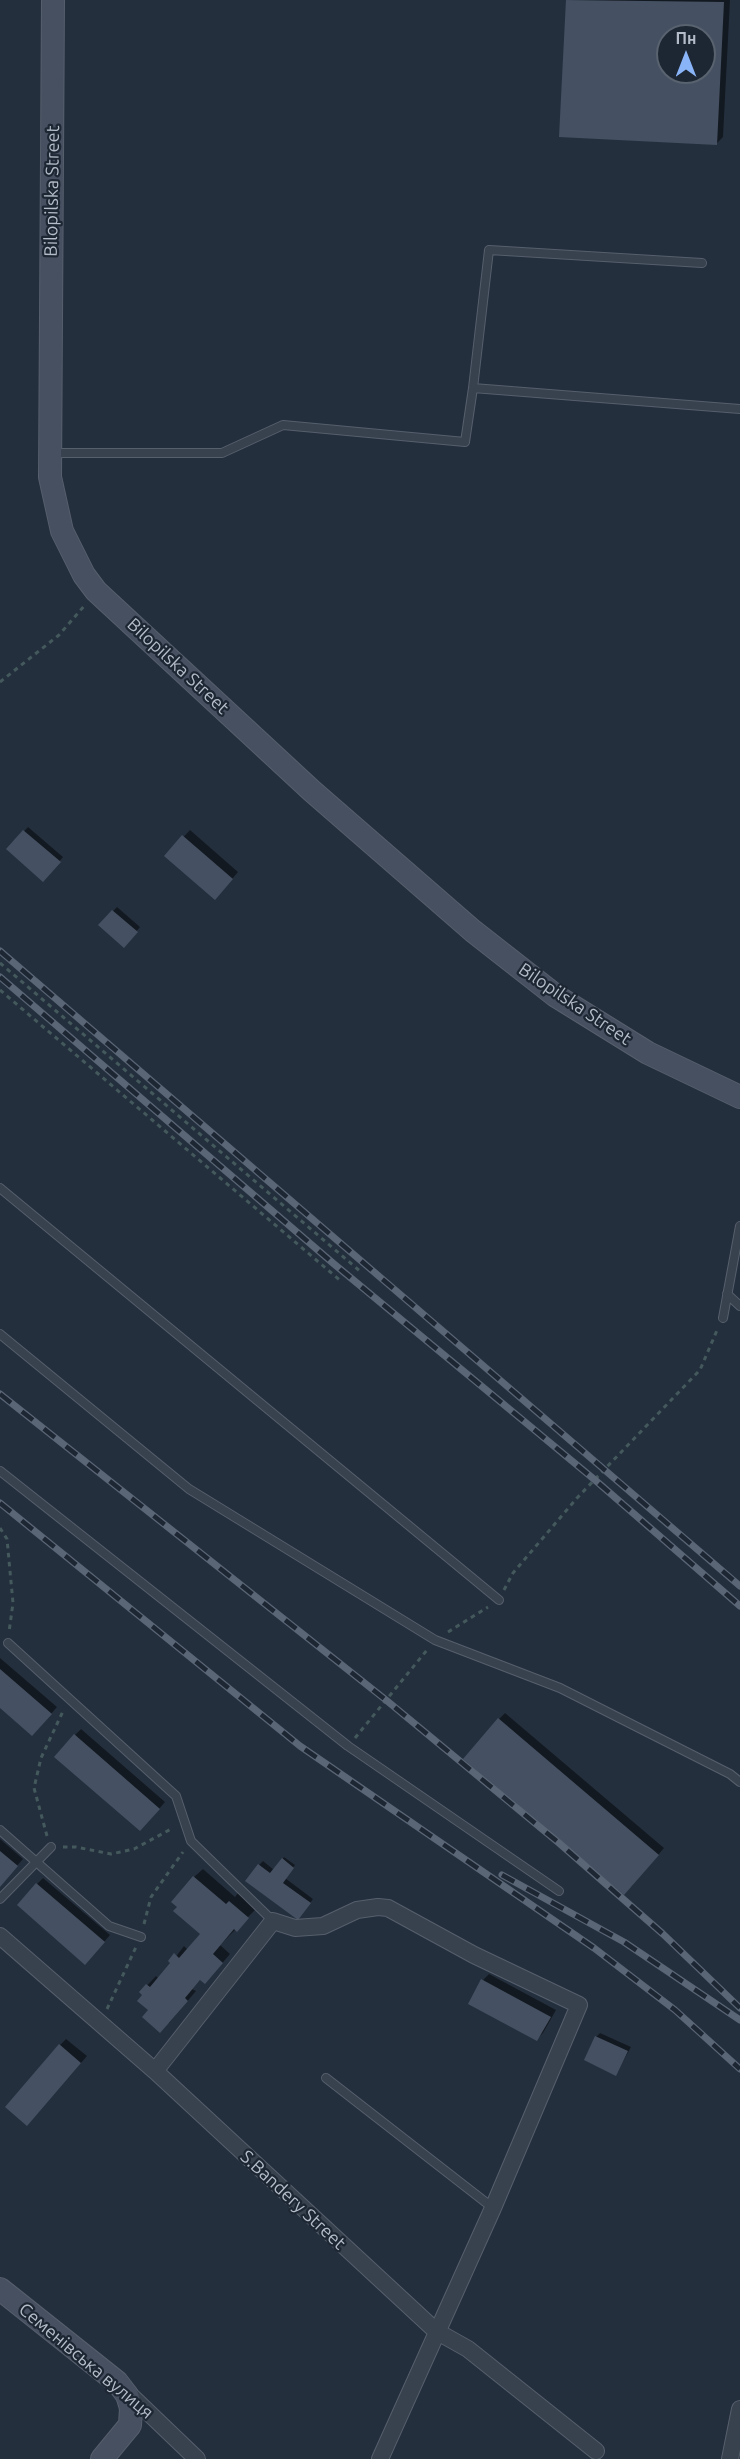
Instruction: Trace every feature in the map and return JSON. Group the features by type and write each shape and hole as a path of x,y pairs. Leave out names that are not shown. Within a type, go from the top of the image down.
{"main road":[{"name":"Bilopilska Street","path":"53,0 49,453 52,487 62,531 72,555 96,591 312,791 501,953 556,996 638,1046 740,1097"},
{"name":"Семенівська вулиця","path":"0,2289 117,2382"},
{"path":"102,2459 128,2430 132,2420 130,2403 117,2382"}],"street":[{"path":"155,2071 273,1921 295,1928 322,1926 357,1910 378,1906 388,1908 474,1955 579,2005 493,2208 380,2459"},
{"name":"S.Bandery Street","path":"0,1936 155,2071 436,2331 468,2349 596,2451"},
{"name":"Семенівська вулиця","path":"117,2382 197,2459"},
{"path":"730,2459 740,2409"},
{"path":"128,2430 147,2411"}],"lane":[{"path":"49,453 222,453 283,425 465,442 489,250 702,263"},
{"path":"473,388 740,409"},
{"path":"0,1188 499,1600"},
{"path":"723,1318 740,1226"},
{"path":"727,1294 740,1306"},
{"path":"0,1334 189,1489 435,1640 560,1688 730,1774 740,1782"},
{"path":"0,1471 348,1746 559,1891"},
{"path":"8,1643 176,1796 192,1841 273,1921"},
{"path":"0,1830 109,1926 141,1937"},
{"path":"0,1899 51,1847"},
{"path":"326,2078 493,2208"}],"path":[{"path":"0,682 59,635 96,591"},
{"path":"0,963 361,1272"},
{"path":"0,990 342,1282"},
{"path":"348,1746 435,1640 499,1600 513,1574 577,1498 700,1370 723,1318"},
{"path":"0,1528 7,1539 13,1604 8,1643"},
{"path":"69,1699 41,1758 34,1788 51,1847 76,1847 111,1854 134,1850 185,1822"}],"building":[{"path":"566,0 724,2 717,145 559,137"},
{"path":"23,830 61,862 43,882 6,849"},
{"path":"182,835 233,879 215,900 164,856"},
{"path":"112,910 138,932 124,948 98,925"},
{"path":"0,1669 52,1714 32,1736 0,1708"},
{"path":"498,1718 659,1855 624,1895 463,1759"},
{"path":"74,1734 160,1809 140,1831 54,1757"},
{"path":"0,1851 18,1866 0,1887"},
{"path":"282,1858 294,1868 283,1883 311,1903 298,1920 245,1881 258,1864 270,1873"},
{"path":"193,1876 226,1904 229,1901 249,1918 237,1932 234,1929 213,1954 223,1963 205,1984 200,1980 185,1998 188,2001 160,2033 142,2017 148,2010 137,2001 142,1995 139,1992 146,1984 150,1987 170,1963 168,1961 174,1953 179,1958 200,1934 173,1911 177,1907 171,1902"},
{"path":"36,1883 105,1942 85,1965 17,1905"},
{"path":"481,1979 551,2017 537,2041 468,2004"},
{"path":"595,2036 628,2051 616,2076 584,2060"},
{"path":"59,2044 81,2063 27,2126 5,2107"}],"railway":[{"path":"0,951 740,1586"},
{"path":"0,977 334,1264 595,1480 740,1606"},
{"path":"0,1394 386,1700 559,1843 663,1934 740,2008"},
{"path":"0,1503 300,1746 594,1948 675,2010 740,2069"},
{"path":"502,1875 624,1942 740,2020"}]}
